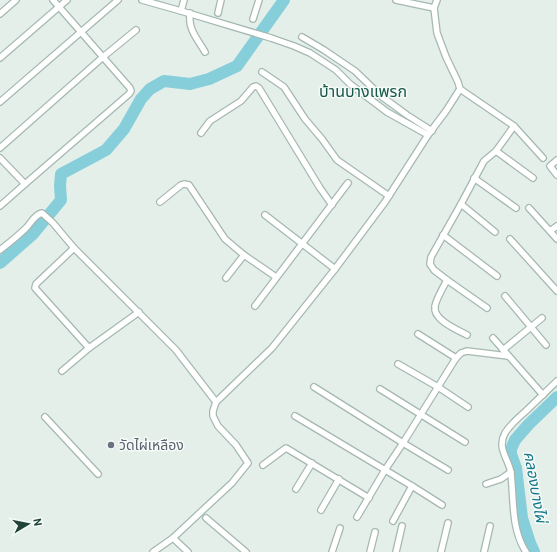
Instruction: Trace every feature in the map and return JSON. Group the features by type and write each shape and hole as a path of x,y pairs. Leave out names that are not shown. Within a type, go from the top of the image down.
{"street":[{"path":"0,14 16,0"},
{"path":"0,206 131,91 53,0"},
{"path":"0,58 67,0"},
{"path":"0,102 118,0"},
{"path":"142,0 271,38 310,53 336,70 350,84 387,112 430,133"},
{"path":"181,11 184,0"},
{"path":"218,12 221,0"},
{"path":"253,19 259,0"},
{"path":"396,0 434,8"},
{"path":"437,0 434,8 437,33 460,89 514,126 543,158"},
{"path":"190,13 189,22 191,28 205,52"},
{"path":"0,148 103,57 136,30"},
{"path":"302,37 355,71 381,96 430,133"},
{"path":"262,72 284,87 305,119 327,144 337,160 388,196"},
{"path":"201,133 210,121 239,103 253,87 256,86 259,88 332,205"},
{"path":"153,552 173,538 232,483 248,463 236,445 218,426 213,416 216,402 272,348 335,269 367,227 460,89"},
{"path":"487,308 434,270 430,264 430,257 444,235 484,161 496,151 514,126"},
{"path":"496,151 533,178"},
{"path":"0,158 25,184"},
{"path":"557,160 550,166 557,175"},
{"path":"474,178 516,208"},
{"path":"255,306 348,182"},
{"path":"160,202 181,185 184,184 189,186 225,239 244,255 276,277"},
{"path":"461,204 495,232"},
{"path":"529,208 557,239"},
{"path":"0,250 26,228 39,213 42,213 53,223 74,248 176,350 216,402"},
{"path":"265,216 335,269"},
{"path":"550,231 557,226"},
{"path":"444,235 497,276"},
{"path":"510,239 557,291"},
{"path":"74,248 36,284 34,288 89,348"},
{"path":"226,278 244,255"},
{"path":"447,280 435,306 435,312 442,321 468,335"},
{"path":"505,296 546,345"},
{"path":"62,371 89,348 139,312"},
{"path":"503,350 542,318"},
{"path":"418,334 456,358"},
{"path":"493,338 543,394"},
{"path":"357,517 456,358 461,353 467,351 508,356"},
{"path":"398,364 438,387 468,407"},
{"path":"526,552 522,547 516,528 511,472 502,448 503,440 505,434 513,423 557,381"},
{"path":"314,387 448,470"},
{"path":"380,389 465,442"},
{"path":"46,416 98,474"},
{"path":"295,416 442,505"},
{"path":"263,465 286,448 369,498"},
{"path":"296,489 312,463"},
{"path":"486,484 501,479 511,472"},
{"path":"321,510 339,479"},
{"path":"393,521 412,486"},
{"path":"206,518 246,552"},
{"path":"441,552 448,523"},
{"path":"396,552 402,526"},
{"path":"484,552 490,526"},
{"path":"332,552 340,528"},
{"path":"370,552 375,532"},
{"path":"173,538 188,552"}],"waterway":[{"path":"0,263 33,234 61,200 61,174 106,150 124,129 141,99 150,89 164,81 190,84 209,79 237,66 284,0"},
{"name":"คลองบางไผ่","path":"534,552 522,518 516,468 511,454 511,449 515,440 528,425 557,397"}],"place":[{"name":"วัดไผ่เหลือง","path":"111,445"}],"district":[{"name":"บ้านบางแพรก","path":"363,91"}]}
